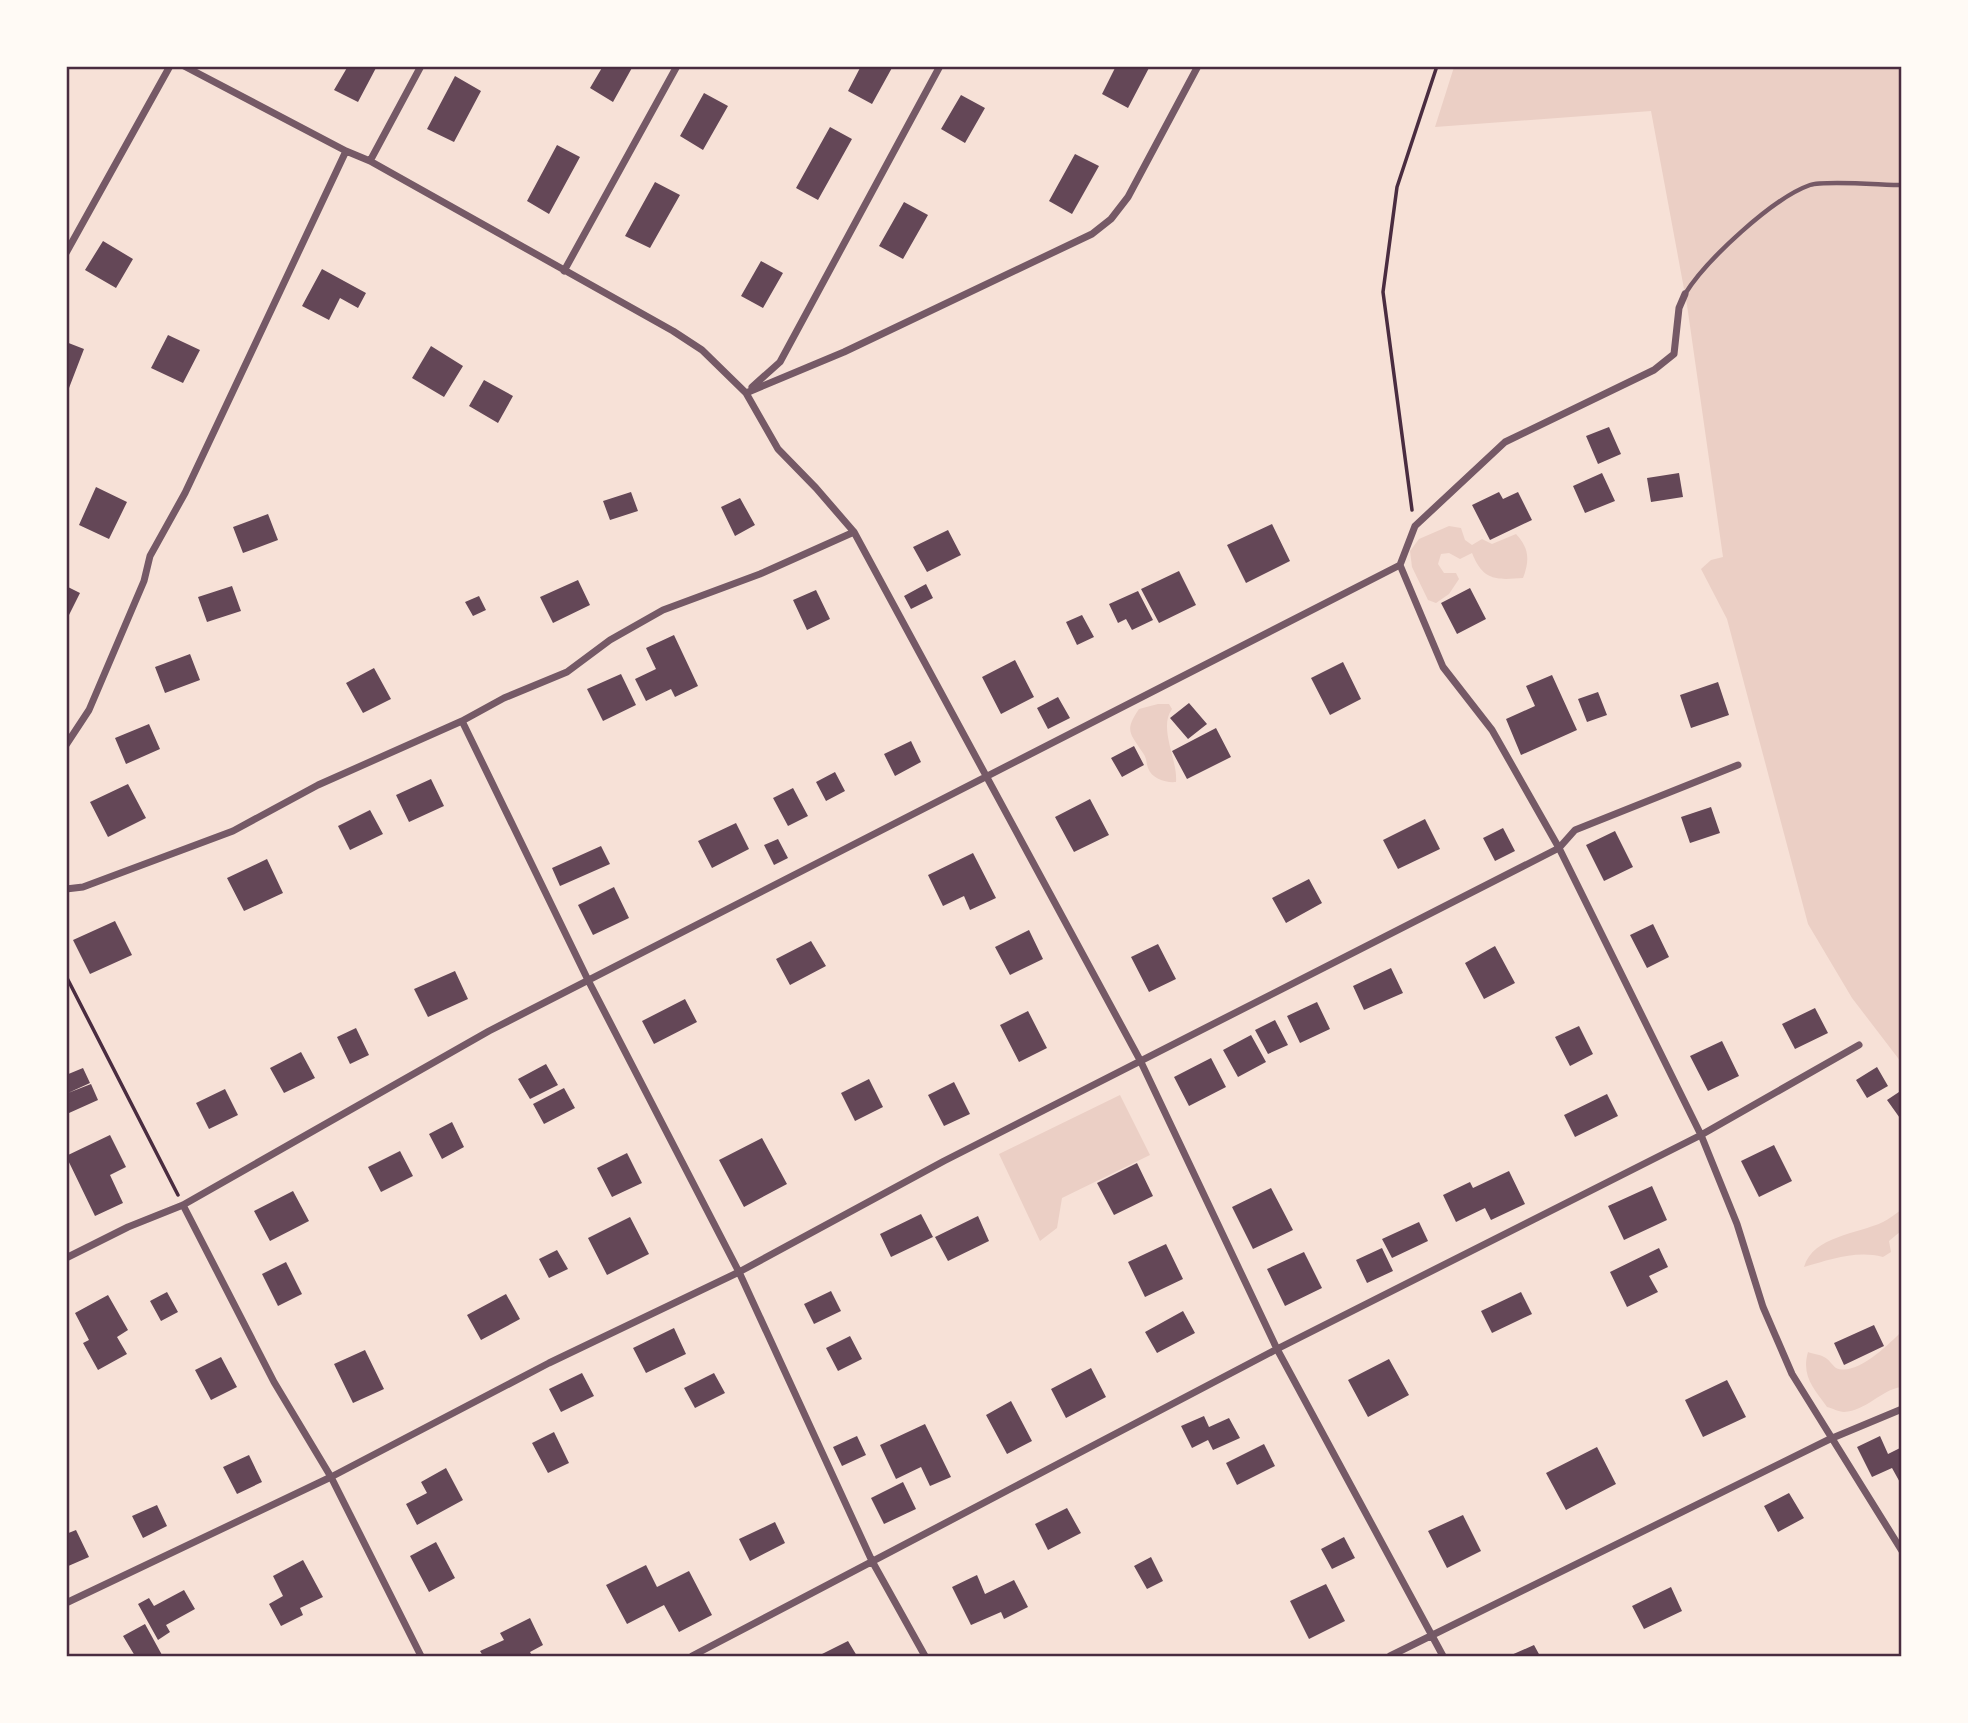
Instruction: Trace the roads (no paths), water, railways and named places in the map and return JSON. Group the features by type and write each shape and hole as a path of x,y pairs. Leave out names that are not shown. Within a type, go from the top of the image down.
{"street":[{"path":"66,253 170,66"},
{"path":"184,66 370,161 673,331 702,350 746,393 778,449 854,532 913,636 986,778 1140,1060 1277,1349 1443,1657"},
{"path":"370,161 421,66"},
{"path":"564,271 677,66"},
{"path":"746,393 780,362 940,66"},
{"path":"746,393 844,352 1092,234 1111,219 1128,197 1198,66"},
{"path":"66,746 89,710 144,581 150,556 185,493 346,151"},
{"path":"66,1258 128,1227 183,1205 407,1076 588,980 1400,565 1415,526 1505,442 1654,370 1674,354 1679,308 1685,293"},
{"path":"66,889 83,887 233,831 318,785 462,721 504,698 568,672 610,640 663,610 760,574 854,532"},
{"path":"1400,565 1443,667 1492,730 1559,848 1701,1135 1737,1224 1763,1307 1792,1374 1902,1551"},
{"path":"462,721 588,980 739,1272 872,1562 925,1657"},
{"path":"66,1603 331,1478 548,1363 739,1272 944,1161 1559,848 1575,830 1738,765"},
{"path":"692,1657 1277,1349 1701,1135 1859,1045"},
{"path":"183,1205 274,1382 331,1478 421,1657"},
{"path":"1390,1657 1830,1439 1902,1409"}],"lane":[{"path":"1685,293 1728,244 1786,198 1812,184 1902,185"}]}
